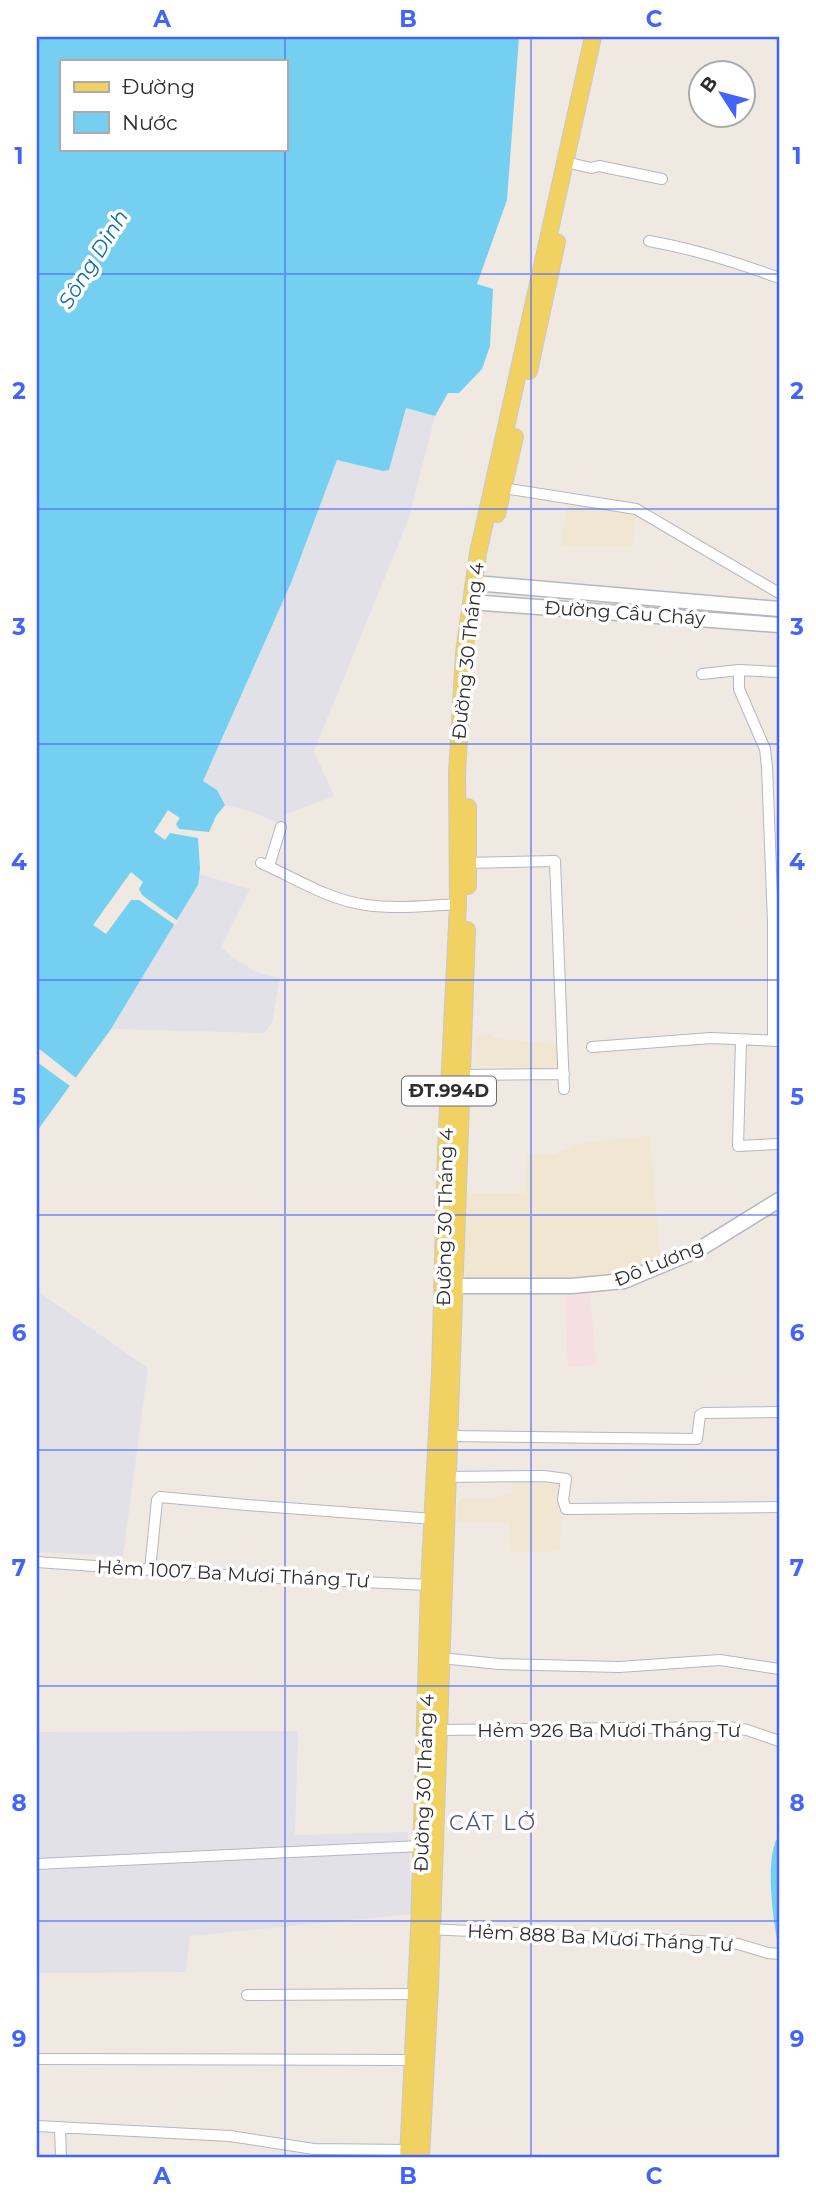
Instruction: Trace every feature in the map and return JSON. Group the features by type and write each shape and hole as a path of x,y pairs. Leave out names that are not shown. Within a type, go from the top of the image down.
{"main road":[{"name":"Đường 30 Tháng 4","path":"489,528 503,488 593,37"},
{"name":"Đường 30 Tháng 4","path":"428,1846 438,1730 449,1436 450,1286 463,904 463,789 457,761 464,653 476,602 483,553 541,294 602,37"},
{"name":"Đường Cầu Cháy","path":"478,583 779,609"},
{"name":"Đường Cầu Cháy","path":"476,602 779,625"},
{"name":"Đường 30 Tháng 4","path":"415,2154 428,1846 429,1585 462,1075 457,1043"},
{"name":"Đô Lương","path":"450,1286 572,1286 624,1280 698,1250 779,1200"},
{"name":"Đường 30 Tháng 4","path":"415,2154 415,1994 425,1929"}],"street":[{"path":"574,164 599,166 662,179"},
{"path":"649,241 725,258 779,278"},
{"path":"503,488 636,509 779,593"},
{"path":"592,1047 711,1038 776,1041 767,766 765,749 739,690 739,670"},
{"path":"702,674 739,670 779,672"},
{"path":"281,827 265,865 311,887 365,905 413,907 463,904"},
{"path":"463,863 555,861 564,1089"},
{"path":"741,1040 738,1146 779,1144"},
{"path":"462,1075 564,1074"},
{"path":"449,1436 697,1439 700,1415 704,1413 779,1412"},
{"path":"447,1477 544,1476 566,1479 563,1500 566,1509 779,1507"},
{"path":"150,1570 157,1500 160,1497 433,1519"},
{"name":"Hẻm 1007 Ba Mươi Tháng Tư","path":"37,1562 253,1577 429,1585"},
{"path":"441,1658 512,1664 618,1667 720,1660 779,1669"},
{"name":"Hẻm 926 Ba Mươi Tháng Tư","path":"438,1730 729,1727 779,1741"},
{"path":"37,1864 428,1846"},
{"name":"Hẻm 888 Ba Mươi Tháng Tư","path":"425,1929 716,1942 738,1944 779,1954"},
{"path":"247,1995 415,1994"},
{"path":"37,2059 413,2060"},
{"path":"37,2126 230,2136 314,2149 415,2154"},
{"path":"60,2127 61,2158"}],"shaded area":[{"path":"406,408 435,416 409,518 314,751 334,796 285,815 283,825 253,812 225,805 217,790 203,781 291,583 337,460 389,470"},
{"path":"568,502 636,508 632,547 561,545"},
{"path":"199,874 250,889 221,947 256,972 280,978 272,1022 265,1033 111,1029 198,885"},
{"path":"491,1035 497,1039 559,1044 560,1070 476,1065 476,1036"},
{"path":"650,1136 660,1259 627,1273 583,1282 553,1279 465,1279 465,1193 526,1193 527,1155 554,1154 583,1143"},
{"path":"37,1291 148,1368 123,1556 37,1552"},
{"path":"590,1294 596,1365 568,1367 565,1297"},
{"path":"557,1481 562,1484 560,1551 511,1552 510,1523 456,1523 459,1499 487,1499 512,1493 512,1482"},
{"path":"298,1731 295,1835 408,1832 412,1914 190,1936 186,1972 37,1973 37,1732"}],"water":[{"name":"Sông Dinh","path":"37,37 519,37 507,200 477,284 493,289 490,346 482,369 459,393 448,393 435,416 406,408 389,470 383,471 337,460 291,583 203,781 217,790 225,805 216,816 209,832 179,829 176,824 180,818 168,810 154,832 165,840 170,833 198,838 198,885 111,1029 37,1131"},
{"path":"779,1836 779,1947 772,1907 771,1873 774,1845"}],"pier":[{"path":"131,872 143,882 139,889 142,895 178,921 175,925 139,900 131,900 106,934 93,925"},
{"path":"37,1047 76,1078 70,1086 37,1062"}],"district":[{"name":"CÁT LỞ","path":"493,1822"}]}
